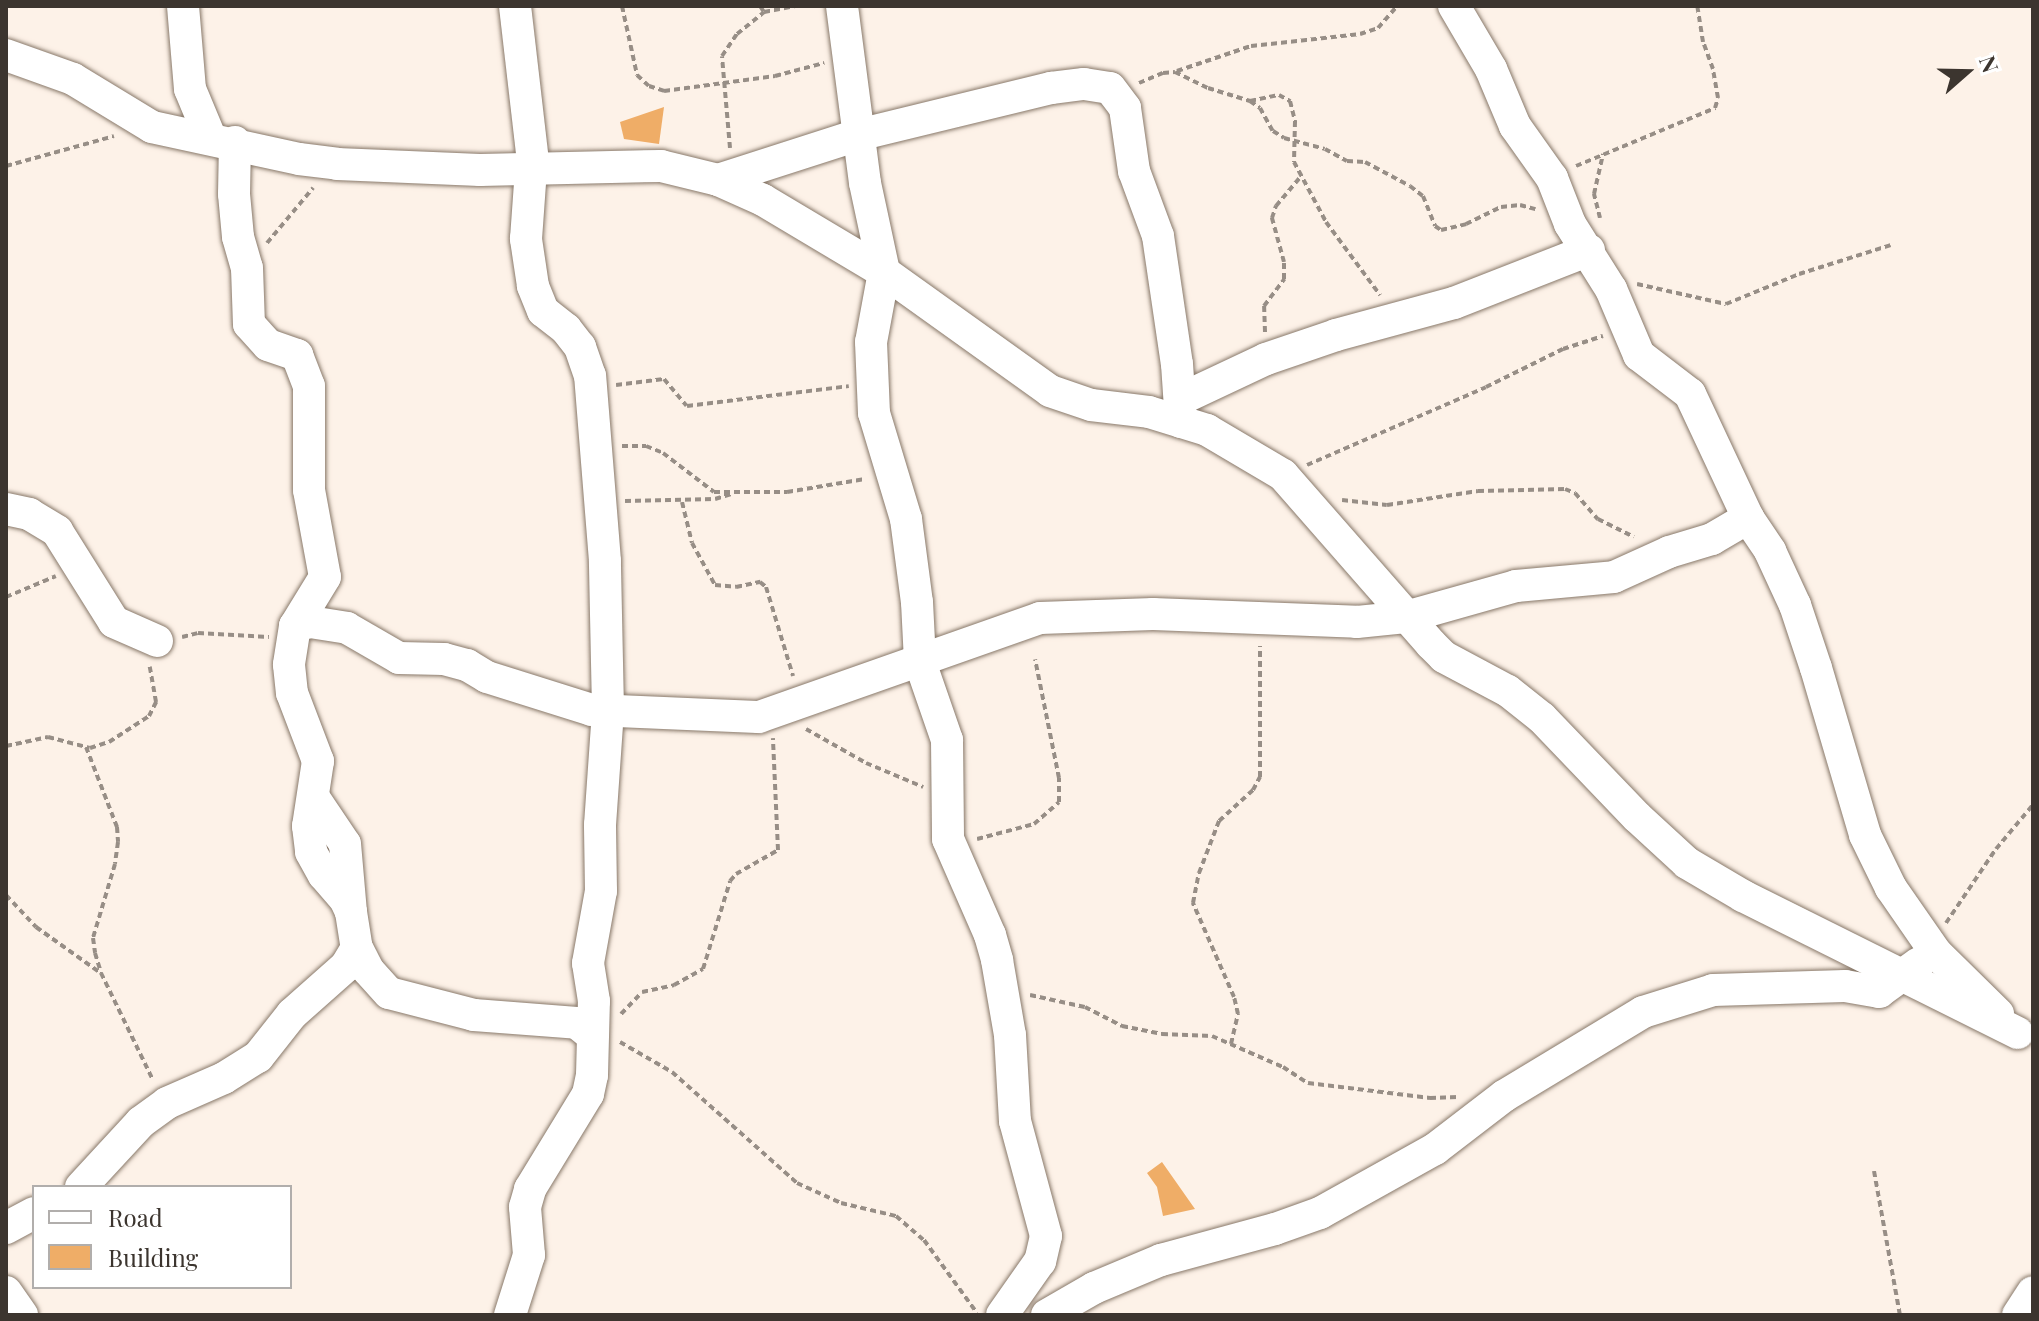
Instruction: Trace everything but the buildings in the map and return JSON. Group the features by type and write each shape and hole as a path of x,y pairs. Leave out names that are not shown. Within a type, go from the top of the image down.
{"street":[{"path":"183,6 190,89 223,140 234,194 238,237 247,268 249,324 268,345 297,355 307,375 311,414 309,490 325,577 343,608 367,636 399,658 444,659 592,710 759,717 1040,618 1153,614 1357,622 1406,617 1516,586 1556,579 1606,579 1669,552 1712,539 1748,518"},
{"path":"510,1315 529,1255 526,1199 544,1160 588,1094 592,1075 599,1027 588,963 601,891 600,825 608,710 605,561 591,390 580,347 566,329 543,311 533,286 526,239 533,169 515,6"},
{"path":"842,6 851,57 858,135 884,272 871,342 874,413 893,467 906,519 917,602 920,662 947,740 950,798 947,830 990,935 1010,1035 1015,1121 1046,1236 1040,1261 1002,1315"},
{"path":"1454,6 1491,69 1515,126 1586,231 1642,359 1694,400 1748,518 1770,551 1795,605 1875,858 1933,949 2025,1039"},
{"path":"6,55 73,79 152,127 299,159 337,164 533,169 661,166 725,177 884,272 1057,394 1091,405 1149,412 1181,410 1266,359 1454,303 1586,231"},
{"path":"725,177 858,135 1051,88 1101,85 1118,93 1125,108 1134,171 1158,236 1181,410 1293,486 1444,657 1508,691 1542,718 1637,817 1687,863 1743,896 1901,973 2025,1039"},
{"path":"6,509 29,514 57,531 114,622 157,641"},
{"path":"325,577 293,632 292,693 318,761 308,826 311,852 351,912 357,948 377,981 402,998 474,1015 599,1027"},
{"path":"293,632 310,622 333,624 367,636"},
{"path":"83,1185 141,1122 167,1103 224,1078 258,1057 273,1034 346,966 357,948"},
{"path":"1047,1315 1094,1288 1161,1260 1275,1229 1320,1213 1435,1149 1504,1096 1643,1012 1713,990 1845,986 1879,992 1933,949"},
{"path":"6,1228 32,1214"},
{"path":"2018,1315 2033,1292"}],"path":[{"path":"622,6 634,66 649,86 664,91 775,76 851,57"},
{"path":"760,6 764,12"},
{"path":"725,177 722,56 726,47 764,12 796,6"},
{"path":"1118,93 1163,73 1175,72 1251,46 1360,34 1378,28 1397,6"},
{"path":"1552,178 1715,108 1718,98 1713,69 1703,42 1697,6"},
{"path":"1175,72 1208,88 1250,101 1260,108 1273,131 1295,143 1325,149 1347,161 1365,162 1410,186 1423,196 1435,226 1441,230 1466,224 1501,207 1520,205 1586,231 1603,154"},
{"path":"1250,101 1279,95 1290,101 1295,121 1294,162 1340,243 1400,317"},
{"path":"6,166 152,127"},
{"path":"247,268 337,164"},
{"path":"1266,359 1264,306 1284,279 1284,262 1272,218 1276,206 1302,175"},
{"path":"1628,280 1726,304 1799,274 1891,245"},
{"path":"1293,486 1563,349 1598,336 1630,335"},
{"path":"591,390 664,379 687,406 697,406 871,383"},
{"path":"595,450 646,446 663,453 714,492 787,492 851,483 893,467"},
{"path":"1293,486 1387,505 1478,491 1565,489 1575,493 1589,513 1607,525 1669,552"},
{"path":"599,501 682,502 715,499 734,493"},
{"path":"682,502 692,543 715,585 736,587 760,582 766,587 785,707 777,780 778,850 745,868 730,881 703,969 674,985 642,992 599,1027 672,1072 797,1183 841,1203 896,1216 924,1240 978,1315"},
{"path":"6,597 80,566"},
{"path":"1231,1044 1238,1014 1234,997 1193,903 1199,873 1219,821 1253,790 1260,777 1263,680 1259,619"},
{"path":"6,746 48,737 86,747 109,742 149,716 156,702 149,666 157,641 198,633 293,632"},
{"path":"951,844 1018,831 1034,824 1059,802 1057,764 1035,659"},
{"path":"785,707 797,712 805,729 866,763 950,798"},
{"path":"86,747 117,827 115,864 93,938 101,973 140,1060 167,1103"},
{"path":"1933,949 1996,849 2032,806"},
{"path":"6,895 36,927 101,973"},
{"path":"1000,989 1085,1007 1122,1026 1162,1034 1212,1036 1283,1067 1308,1083 1430,1098 1460,1097"},
{"path":"1874,1171 1900,1315"}]}
